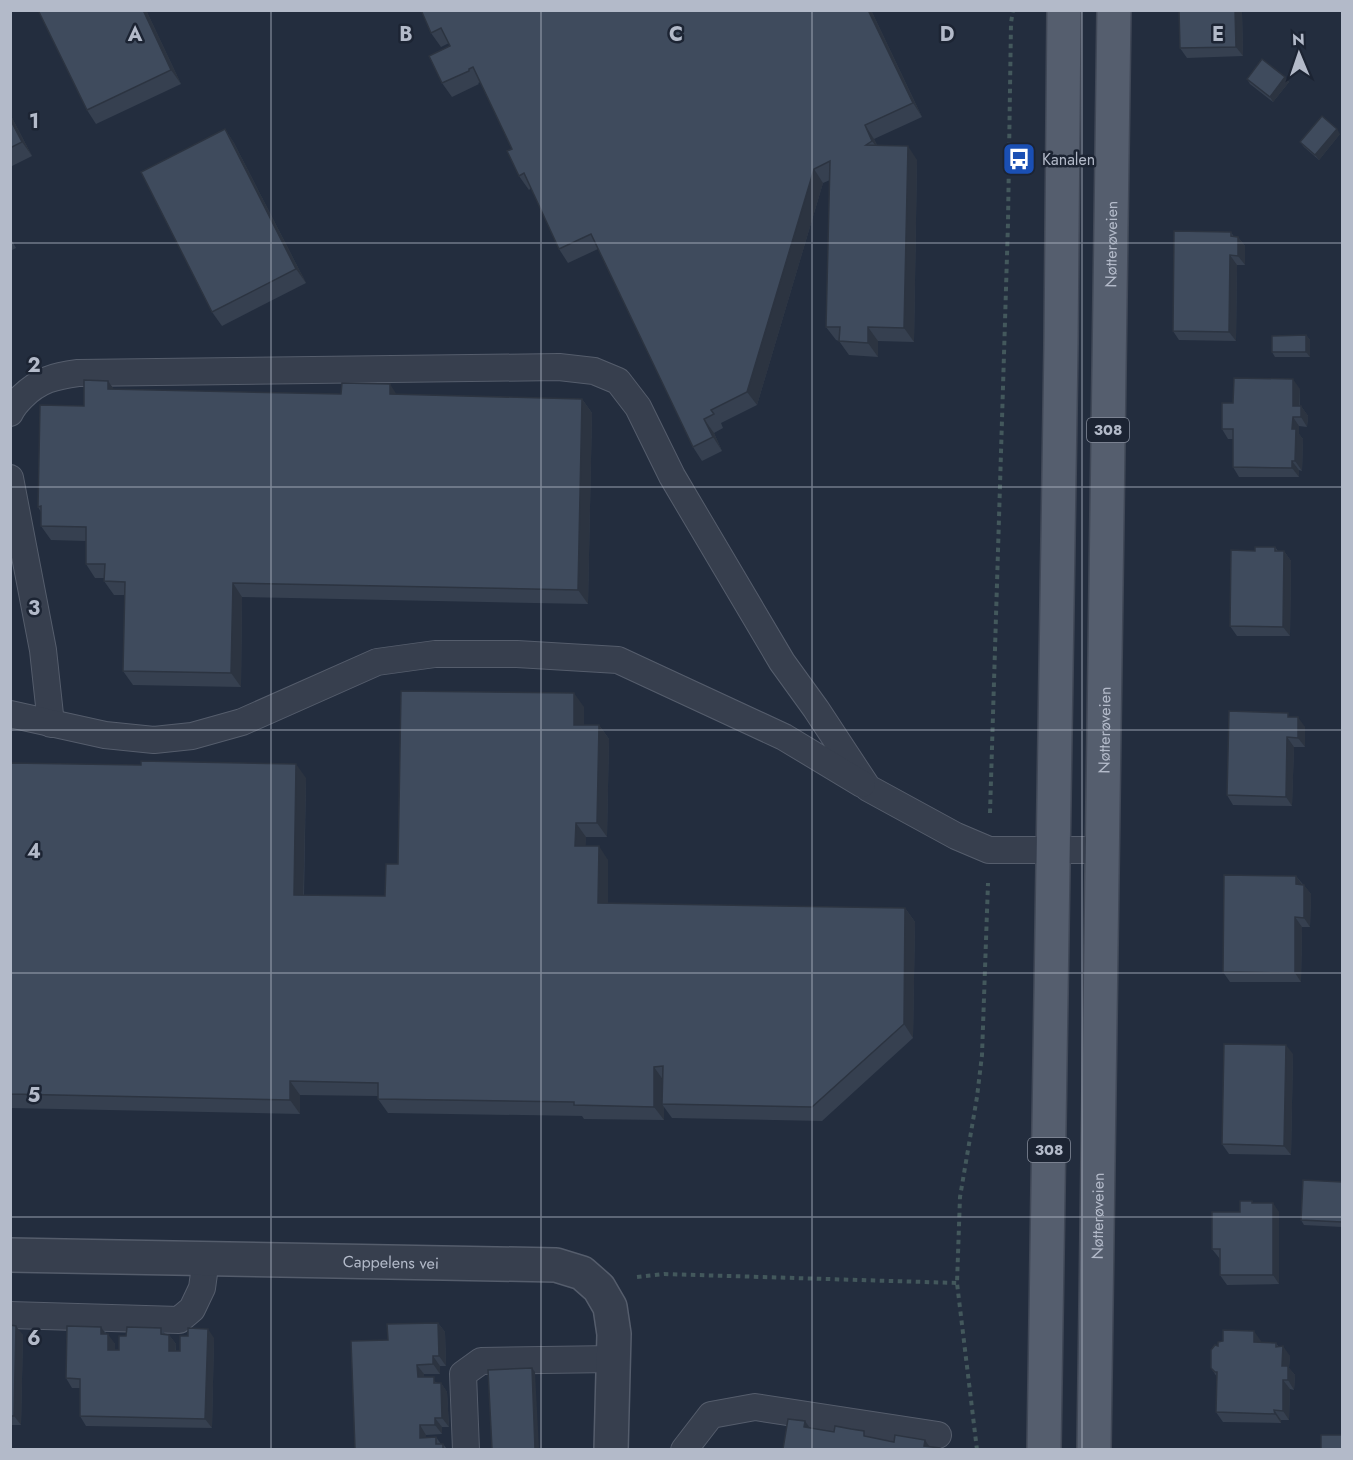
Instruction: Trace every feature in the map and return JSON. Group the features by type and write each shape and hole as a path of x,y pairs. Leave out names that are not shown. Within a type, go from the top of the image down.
{"main road":[{"name":"308","path":"1044,1449 1064,10"},
{"name":"Nøtterøveien","path":"1094,1449 1114,10"}],"street":[{"name":"Cappelens vei","path":"10,1255 556,1265 582,1273 599,1288"},
{"path":"599,1288 610,1307 614,1334 611,1449"}],"lane":[{"path":"10,413 31,388 52,377 78,373 560,367 594,371 618,381 638,407 672,476 782,662 868,788"},
{"path":"10,478 43,650 51,724"},
{"path":"10,714 105,735 154,740 192,736 243,722 377,662 435,654 517,654 618,660 784,737 868,788 956,836 989,850 1103,850"},
{"path":"10,1315 179,1320 192,1309 202,1288 206,1259"},
{"path":"466,1449 462,1374 481,1361 613,1359"},
{"path":"684,1449 711,1415 755,1407 938,1435"}],"path":[{"path":"976,1449 957,1283 960,1197 982,1055 1013,10"},
{"path":"599,1288 624,1278 664,1274 957,1283"}],"building":[{"path":"38,10 143,10 171,70 87,110"},
{"path":"421,10 868,10 913,103 865,125 872,141 866,145 908,146 904,328 868,327 868,343 839,341 840,327 826,327 830,161 814,169 747,392 711,410 714,414 704,419 713,437 693,447 591,234 559,249 524,173 519,176 507,151 512,149 473,67 442,83 429,56 450,46 441,28 431,33"},
{"path":"1179,10 1235,10 1236,47 1180,48"},
{"path":"1262,59 1285,77 1270,97 1247,79"},
{"path":"1322,116 1337,129 1315,155 1300,142"},
{"path":"10,119 22,142 10,148"},
{"path":"225,129 296,269 212,312 141,172"},
{"path":"1174,231 1231,232 1231,236 1238,237 1238,256 1230,255 1229,332 1173,331"},
{"path":"1306,335 1306,352 1272,352 1272,336"},
{"path":"1234,378 1293,379 1293,406 1301,406 1301,417 1293,417 1292,429 1296,429 1295,461 1292,461 1292,468 1233,467 1233,429 1222,429 1222,403 1233,403"},
{"path":"84,380 108,381 108,389 341,394 342,383 390,384 390,394 582,399 578,590 233,583 231,673 123,671 125,582 104,581 105,564 86,564 86,527 41,526 41,506 38,507 40,405 84,406"},
{"path":"1255,547 1275,547 1275,551 1284,551 1283,627 1230,626 1231,550 1255,551"},
{"path":"401,691 574,693 574,725 599,725 597,823 576,823 575,846 599,846 598,903 905,908 904,1024 812,1107 662,1104 663,1066 654,1067 654,1107 574,1105 574,1102 378,1099 378,1083 290,1081 290,1100 10,1094 10,763 141,765 141,761 296,764 294,895 385,896 386,864 398,864"},
{"path":"1229,711 1288,713 1288,717 1298,717 1298,738 1287,737 1286,797 1227,795"},
{"path":"1224,875 1296,876 1296,884 1304,885 1304,918 1295,917 1295,973 1223,972"},
{"path":"1224,1044 1286,1045 1284,1146 1222,1144"},
{"path":"1303,1180 1342,1182 1342,1222 1301,1220"},
{"path":"1240,1201 1273,1203 1273,1275 1220,1275 1220,1249 1212,1249 1212,1212 1240,1212"},
{"path":"438,1323 439,1356 433,1356 433,1364 417,1365 418,1377 434,1377 434,1383 441,1383 442,1418 435,1418 435,1425 420,1425 420,1438 436,1437 436,1444 443,1444 443,1449 355,1449 351,1341 388,1340 387,1324"},
{"path":"10,1325 16,1326 14,1416 10,1416"},
{"path":"67,1326 101,1327 101,1334 108,1334 108,1350 119,1350 119,1336 126,1336 127,1327 161,1328 161,1334 169,1335 169,1351 180,1351 180,1336 188,1336 188,1328 208,1329 205,1419 80,1416 80,1379 66,1378"},
{"path":"1223,1330 1254,1331 1254,1342 1276,1343 1276,1347 1283,1346 1282,1366 1288,1366 1288,1380 1283,1380 1283,1411 1274,1410 1275,1414 1216,1412 1217,1372 1211,1368 1211,1350 1215,1345 1218,1346 1218,1342 1223,1341"},
{"path":"532,1368 535,1449 492,1449 488,1370"},
{"path":"788,1419 805,1421 804,1427 834,1432 835,1426 864,1431 864,1436 894,1442 895,1435 925,1440 924,1446 940,1449 783,1449"},
{"path":"1321,1435 1342,1435 1342,1449 1321,1449"}],"place":[{"name":"Kanalen","path":"1019,159"}]}
